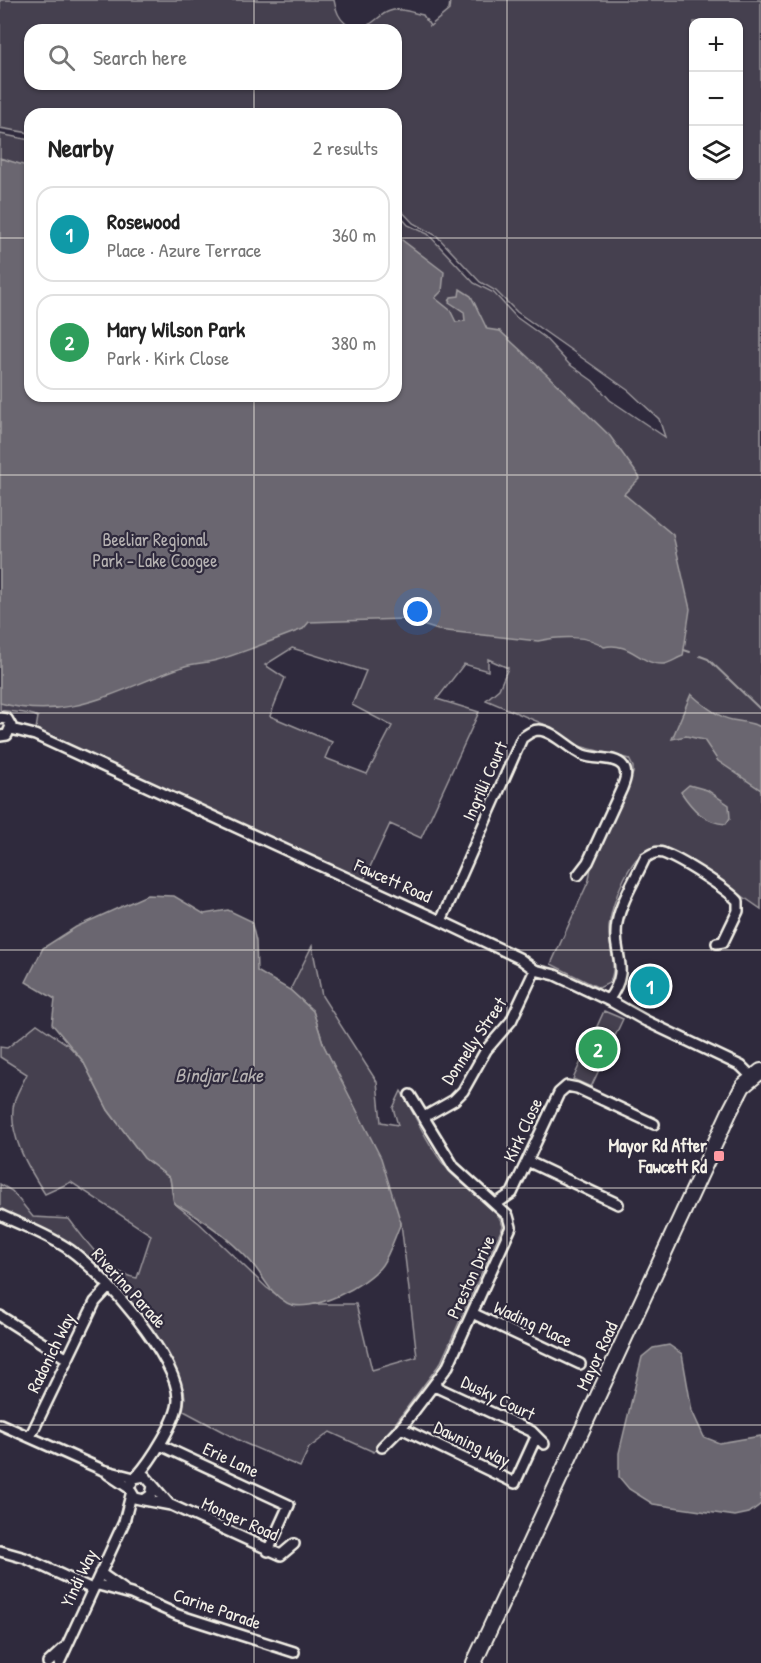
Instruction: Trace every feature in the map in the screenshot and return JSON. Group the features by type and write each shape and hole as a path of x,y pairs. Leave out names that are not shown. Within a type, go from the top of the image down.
{"main road":[{"name":"Mayor Road","path":"474,1663 730,1111 743,1086 756,1074"}],"street":[{"path":"0,718 9,721 11,729 7,735 0,737"},
{"name":"Fawcett Road","path":"11,729 35,735 441,921 519,958 535,970 555,975 756,1074"},
{"name":"Ingrilli Court","path":"441,921 522,738 530,732 546,732 575,752 618,761 625,768 626,777 622,788 588,862 578,875"},
{"path":"608,1000 615,991 622,973 616,934 619,915 645,858 654,853 663,853 709,880 738,902 738,911 723,942 717,943"},
{"name":"Donnelly Street","path":"424,1117 454,1100 463,1091 486,1050 512,1022 535,970"},
{"name":"Kirk Close","path":"496,1204 512,1193 559,1093 567,1086 577,1088 654,1124"},
{"name":"Preston Drive","path":"382,1447 400,1428 411,1410 434,1386 448,1366 509,1234 508,1216 454,1167 410,1095"},
{"path":"527,1161 618,1204"},
{"name":"Riverina Parade","path":"0,1215 60,1243 88,1263 156,1344 177,1391"},
{"name":"Radonich Way","path":"30,1437 66,1358 95,1302 108,1288"},
{"name":"Wading Place","path":"472,1313 580,1364"},
{"path":"0,1316 66,1358"},
{"name":"Dusky Court","path":"434,1386 531,1431 544,1444"},
{"name":"Yindi Way","path":"59,1663 136,1496 136,1477 152,1460 178,1403 177,1391"},
{"path":"0,1424 103,1470 136,1477 145,1476 152,1484"},
{"name":"Dawning Way","path":"400,1428 515,1483 536,1437"},
{"name":"Erie Lane","path":"160,1444 289,1505 268,1551"},
{"name":"Yindi Way","path":"136,1496 151,1495 152,1460"},
{"path":"103,1470 136,1496"},
{"name":"Monger Road","path":"152,1484 171,1505"},
{"name":"Monger Road","path":"136,1496 171,1505 281,1555 294,1544"},
{"path":"0,1551 25,1558 94,1586"},
{"name":"Carine Parade","path":"100,1573 131,1594 178,1615 294,1652"},
{"name":"Carine Parade","path":"94,1586 131,1594"},
{"name":"Yindi Way","path":"48,1663 64,1648"}],"green space":[{"path":"0,0 334,0 341,19 347,24 24,24 24,90 402,90 402,24 370,24 394,10 423,15 430,26 449,10 450,0 761,0 761,909 709,873 659,847 649,849 640,856 624,878 613,906 609,936 613,970 609,983 599,988 551,964 589,880 591,867 633,773 633,767 629,759 579,746 548,726 486,700 499,689 508,668 488,659 488,671 464,664 437,699 479,712 421,838 390,824 363,882 36,729 38,717 0,710 0,134 24,139 24,402 402,402 402,218 408,225 428,234 474,283 494,293 516,317 544,337 569,364 593,381 610,400 665,437 659,419 629,391 517,312 496,291 480,282 437,236 413,223 402,211 402,108 24,108 24,132 0,128","holes":["292,648 366,671 352,705 392,726 367,774 325,758 332,742 270,716 285,678 265,665"]},
{"path":"312,946 322,996 377,1082 381,1122 398,1125 393,1108 401,1091 442,1162 456,1178 494,1210 503,1226 441,1362 374,1452 330,1432 309,1448 300,1467 244,1443 182,1410 184,1391 151,1328 98,1269 71,1245 0,1211 0,1184 12,1191 33,1217 69,1219 107,1263 126,1275 137,1278 151,1235 71,1182 45,1194 20,1149 13,1124 15,1099 27,1074 0,1057 0,1047 7,1048 37,1024 68,1045 83,1061 108,1110 144,1158 170,1178 174,1203 199,1223 267,1288 290,1304 356,1304 372,1370 417,1357 401,1223 349,1097 324,1046 313,1011 290,990"},
{"path":"604,1011 623,1019 591,1087 573,1079"}],"water":[{"name":"Beeliar Regional Park - Lake Coogee","path":"0,158 24,165 24,402 402,402 402,240 444,272 442,291 435,298 450,310 456,322 465,321 464,312 449,302 451,297 459,296 460,289 471,296 487,329 500,331 610,436 640,478 624,494 673,535 690,609 683,656 664,664 656,664 622,647 604,647 582,638 554,638 538,641 438,630 404,619 309,622 303,629 228,657 185,666 117,693 73,706 50,709 26,708 0,703"},
{"path":"691,694 721,716 761,727 761,790 718,761 704,740 686,736 672,739"},
{"path":"689,785 707,790 729,805 730,818 726,824 705,818 690,804 681,792"},
{"name":"Bindjar Lake","path":"147,895 174,896 204,914 228,910 251,921 256,941 257,971 290,990 313,1011 324,1046 381,1158 401,1223 382,1265 364,1281 338,1296 310,1305 297,1306 287,1303 276,1294 251,1262 225,1237 174,1203 170,1178 144,1158 108,1110 83,1061 52,1024 55,999 26,982 43,948 76,927"},
{"path":"669,1345 682,1354 692,1411 704,1437 719,1443 761,1436 761,1504 749,1513 735,1516 653,1504 629,1489 619,1477 619,1453 642,1357 653,1348"}],"waterway":[{"path":"684,650 690,652"},
{"path":"700,656 708,659 761,710"}],"place":[{"name":"Rosewood","path":"650,986"},
{"name":"Mary Wilson Park","path":"598,1049"},
{"name":"Mayor Rd After Fawcett Rd","path":"719,1156"}]}
